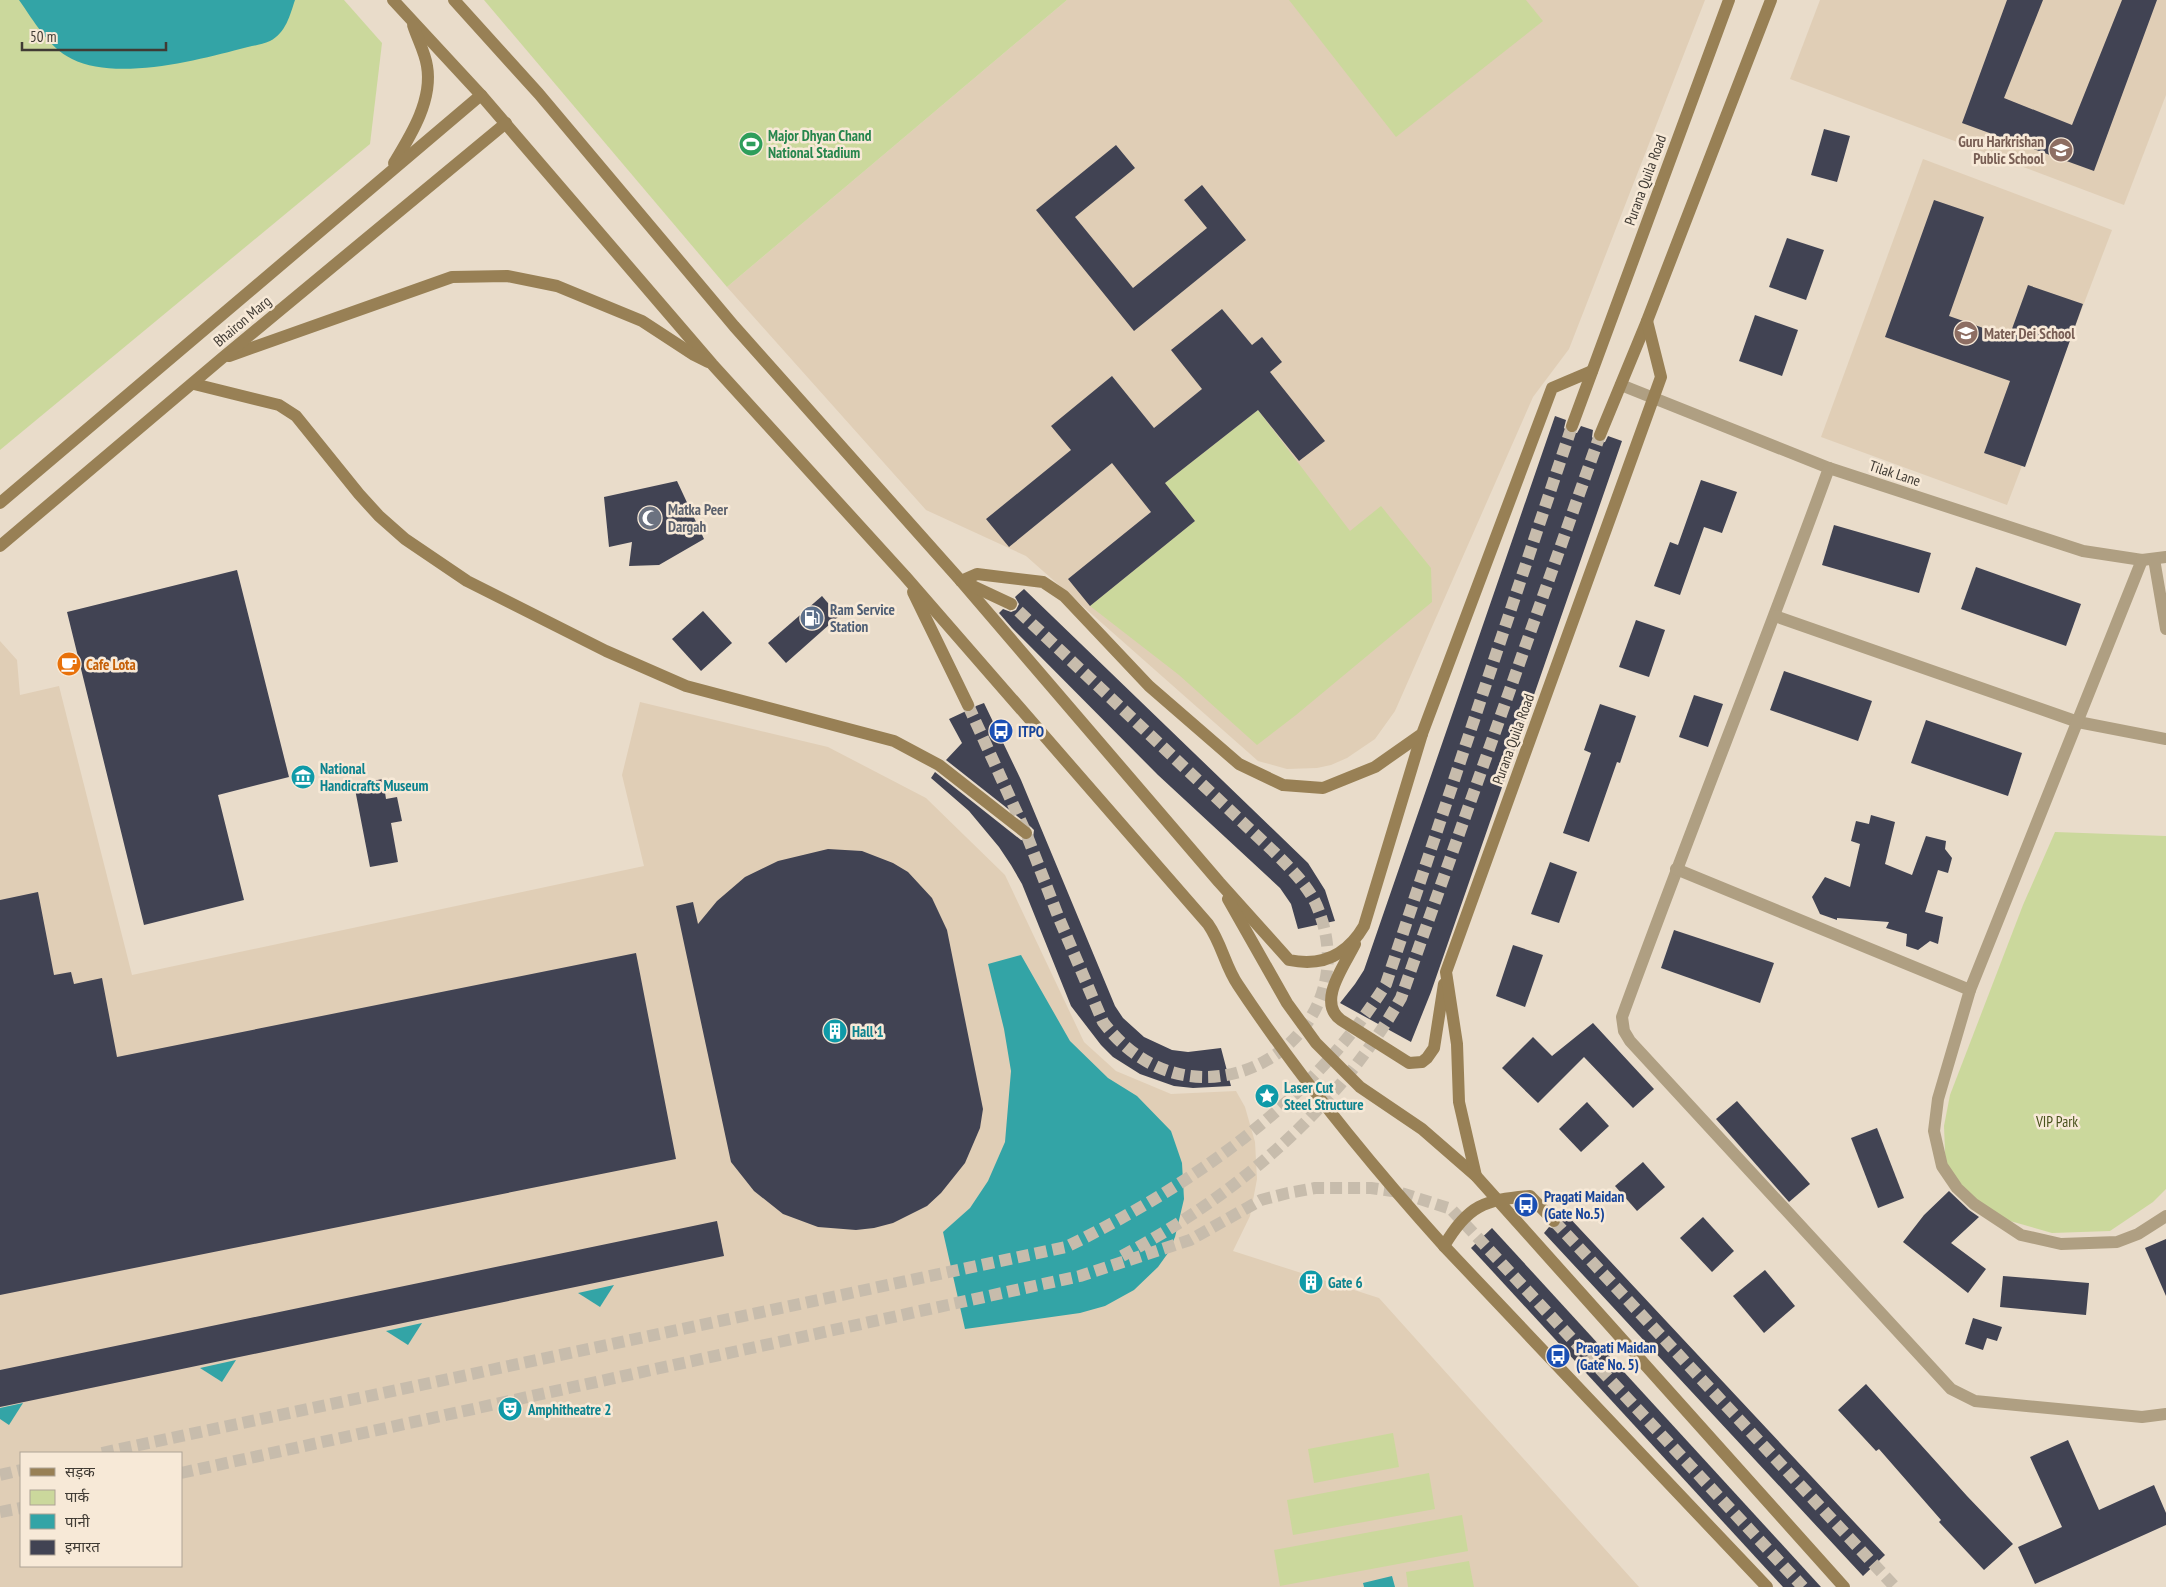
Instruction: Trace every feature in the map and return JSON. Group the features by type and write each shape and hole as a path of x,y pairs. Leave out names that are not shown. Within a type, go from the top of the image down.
{"main road":[{"path":"393,0 506,123 712,364 905,576 1208,924 1218,939 1236,982 1269,1031 1325,1105 1394,1190 1444,1246 1767,1587"},
{"path":"454,0 539,94 734,326 961,581 1219,882 1289,960 1308,963 1328,960 1349,947 1364,926"},
{"name":"Purana Quila Road","path":"1572,426 1729,0"},
{"path":"1600,435 1622,385 1771,0"},
{"path":"388,171 415,127 427,88 427,65 411,21"},
{"name":"Bhairon Marg","path":"0,503 388,171 481,95"},
{"name":"Bhairon Marg","path":"0,546 194,384 221,359 506,123"},
{"path":"221,359 452,277 507,276 557,286 633,318 712,364"},
{"name":"Purana Quila Road","path":"1476,1176 1459,1102 1457,1044 1446,972 1661,377 1647,321"},
{"path":"1446,972 1434,1048 1422,1062 1408,1063 1341,1020 1330,1006 1332,990 1364,926 1422,734 1552,388 1592,371"},
{"path":"194,384 280,405 296,416 358,494 379,516 405,539 467,581 606,651 686,686 894,741 939,765 1026,832"},
{"path":"961,581 977,574 1043,582 1064,596 1149,686 1238,764 1283,785 1323,788 1375,767 1422,734"},
{"path":"905,576 968,705"},
{"path":"961,581 1011,604"},
{"path":"1219,882 1287,1004 1316,1043 1360,1087 1422,1129 1476,1176 1844,1587"},
{"path":"1444,1246 1465,1215 1497,1199 1530,1196 1554,1221"}],"street":[{"name":"Tilak Lane","path":"1622,385 1829,468 2083,551 2154,559"},
{"path":"1829,468 1775,616 1676,869 1622,1017 1624,1031 1630,1041 1951,1389 1974,1401 2142,1417 2166,1414"},
{"path":"2154,559 2166,629"},
{"path":"2154,559 2078,722 1970,990 1938,1099 1934,1124 1937,1148 1942,1166 1957,1188 1991,1216 2021,1234 2061,1244 2117,1242 2138,1234 2166,1216"},
{"path":"1775,616 2078,722 2166,739"},
{"path":"1676,869 1970,990"}],"shaded area":[{"path":"1067,0 1705,0 1569,349 1533,397 1395,711 1375,739 1347,758 1331,765 1317,768 1287,769 1258,761 1026,556 926,510 727,287"},
{"name":"Guru Harkrishan Public School","path":"1820,0 2166,0 2166,95 2124,205 1790,79"},
{"name":"Mater Dei School","path":"1923,159 2112,230 2007,505 1821,437"},
{"path":"0,641 17,660 20,695 59,686 132,975 644,866 622,775 640,702 828,747 926,798 1005,875 1084,1042 1116,1071 1171,1094 1236,1091 1245,1107 1255,1142 1257,1179 1250,1216 1233,1251 1379,1298 1639,1587 0,1587"}],"green space":[{"path":"0,0 344,0 382,43 370,144 0,450"},
{"name":"Major Dhyan Chand National Stadium","path":"484,0 1067,0 727,287"},
{"path":"1289,0 1526,0 1543,21 1396,137"},
{"path":"1258,410 1350,531 1381,506 1431,568 1432,602 1257,745 1179,675 1090,606 1195,521 1165,483"},
{"name":"VIP Park","path":"2055,832 2166,836 2166,1189 2153,1202 2110,1231 2052,1233 2003,1219 1946,1177 1944,1126 1950,1095 2023,905"},
{"path":"1393,1433 1399,1467 1314,1483 1308,1449"},
{"path":"1429,1473 1435,1509 1293,1535 1287,1500"},
{"path":"1462,1515 1468,1551 1280,1586 1274,1550"},
{"path":"1469,1561 1474,1587 1408,1587 1406,1572"}],"water":[{"path":"19,0 295,0 284,28 275,38 263,44 201,59 132,69 90,65 63,54 42,33"},
{"path":"1021,955 1070,1041 1108,1078 1137,1096 1171,1131 1182,1163 1184,1199 1175,1237 1168,1253 1158,1267 1134,1290 1105,1306 1080,1313 965,1329 943,1232 970,1208 988,1181 1005,1142 1011,1071 1004,1029 988,964"},
{"path":"614,1285 600,1307 578,1293"},
{"path":"422,1323 408,1345 386,1331"},
{"path":"236,1360 222,1382 200,1368"},
{"path":"23,1403 9,1425 0,1419 0,1408"},
{"path":"1392,1576 1395,1587 1364,1587 1363,1583"}],"building":[{"path":"2007,0 2043,0 2004,98 2072,125 2122,0 2157,0 2094,171 1962,123"},
{"path":"1824,129 1850,136 1837,182 1811,175"},
{"path":"1116,145 1135,168 1075,217 1133,288 1207,228 1184,200 1202,185 1246,240 1134,331 1036,210"},
{"path":"1934,200 1984,217 1949,316 2009,337 2028,285 2083,304 2025,467 1984,453 2010,381 1885,337"},
{"path":"1787,238 1824,250 1806,300 1769,287"},
{"path":"1222,309 1252,345 1262,337 1282,362 1270,372 1325,441 1299,461 1258,410 1165,483 1195,521 1090,606 1068,579 1151,512 1112,463 1009,547 986,519 1071,450 1051,426 1112,376 1154,428 1202,389 1171,350"},
{"path":"1755,315 1798,330 1782,376 1739,361"},
{"path":"1555,416 1566,420 1564,428 1569,433 1577,433 1581,426 1593,430 1592,437 1597,443 1605,442 1608,436 1622,441 1431,992 1411,1042 1340,1003 1364,970"},
{"path":"1701,480 1737,492 1722,533 1704,527 1680,595 1654,586 1670,542 1678,545"},
{"name":"Matka Peer Dargah","path":"677,481 704,539 659,565 629,566 632,542 609,547 604,497"},
{"path":"1834,525 1931,553 1919,593 1822,565"},
{"path":"1976,567 2081,604 2066,646 1961,609"},
{"path":"237,570 289,777 218,795 244,900 144,925 67,612"},
{"path":"1024,589 1308,863 1325,890 1335,921 1298,929 1291,904 1280,888 1158,775 1012,628 999,613 1003,609 1011,612 1016,610 1019,604 1015,597"},
{"path":"822,596 839,616 786,663 768,643"},
{"path":"703,611 732,643 701,671 672,639"},
{"path":"1636,620 1665,630 1649,677 1619,667"},
{"path":"1784,671 1872,701 1858,741 1770,710"},
{"path":"1694,695 1723,704 1708,747 1679,737"},
{"path":"984,703 1021,780 1115,1006 1123,1018 1144,1037 1172,1050 1188,1052 1221,1048 1231,1086 1193,1088 1174,1086 1140,1074 1113,1057 1101,1045 1071,1006 1022,884 1011,865 999,847 969,811 931,778 935,772 1021,840 1029,841 1033,838 1034,830 1031,827 946,760 962,743 949,719 964,712 971,712 976,706"},
{"path":"1600,704 1636,716 1620,763 1617,762 1589,842 1563,833 1591,753 1584,750"},
{"path":"1926,720 2022,753 2008,796 1911,763"},
{"path":"383,779 386,799 397,797 402,821 391,823 398,862 370,867 354,784"},
{"path":"1871,815 1895,822 1885,864 1912,875 1926,836 1946,841 1945,849 1952,858 1948,873 1938,870 1925,912 1943,917 1938,944 1930,941 1918,950 1906,946 1907,934 1886,928 1889,922 1837,918 1837,920 1820,914 1812,897 1825,877 1850,887 1860,844 1851,841 1856,821 1869,824"},
{"name":"Hall 1","path":"828,849 862,851 893,863 908,872 932,898 947,930 983,1109 980,1128 965,1163 941,1193 927,1206 893,1223 856,1230 818,1227 783,1214 754,1191 731,1162 676,906 693,902 698,924 717,901 745,877 778,861"},
{"path":"1550,862 1577,872 1559,923 1531,914"},
{"path":"38,892 54,975 71,972 74,984 102,978 117,1057 636,953 676,1159 0,1295 0,900"},
{"path":"1674,930 1774,963 1760,1003 1661,968"},
{"path":"1513,945 1543,955 1525,1007 1496,996"},
{"path":"1593,1023 1654,1089 1633,1108 1584,1057 1538,1103 1502,1068 1533,1037 1552,1056"},
{"path":"1737,1101 1810,1184 1789,1202 1716,1119"},
{"path":"1587,1102 1609,1126 1581,1152 1559,1129"},
{"path":"1877,1128 1904,1198 1878,1208 1851,1138"},
{"path":"1643,1162 1665,1187 1637,1211 1615,1186"},
{"path":"1949,1191 1979,1217 1951,1243 1986,1269 1968,1293 1903,1242 1924,1215"},
{"path":"1565,1213 1885,1555 1863,1576 1544,1233 1549,1227 1555,1229 1559,1227 1562,1223 1561,1217"},
{"path":"1703,1217 1734,1251 1712,1272 1680,1238"},
{"path":"717,1221 724,1256 0,1407 0,1370"},
{"path":"1492,1228 1821,1587 1783,1587 1471,1248"},
{"path":"2166,1239 2166,1296 2145,1248"},
{"path":"1765,1270 1795,1306 1764,1333 1733,1296"},
{"path":"2003,1276 2089,1283 2086,1315 2000,1307"},
{"path":"1973,1318 2002,1327 1997,1341 1987,1338 1983,1350 1965,1344"},
{"path":"1866,1384 2013,1544 1984,1570 1939,1522 1941,1520 1879,1449 1876,1451 1838,1410"},
{"path":"2068,1440 2099,1510 2154,1485 2166,1513 2166,1525 2035,1584 2018,1547 2062,1527 2030,1457"}],"tunnel":[{"path":"107,1452 1066,1247 1158,1197 1202,1168 1245,1137 1285,1103 1322,1067 1356,1027 1386,984 1572,426"},
{"path":"1122,1256 1204,1206 1243,1178 1280,1146 1314,1113 1346,1077 1375,1039 1401,998 1600,435"},
{"path":"968,705 1026,833 1058,916 1103,1022 1142,1058 1184,1075 1227,1075 1267,1060 1299,1033 1321,997 1328,953 1316,904 1307,889 1273,851 1011,604"},
{"path":"182,1473 1080,1276 1190,1240 1261,1200 1315,1188 1371,1188 1398,1192 1451,1209 1803,1587"},
{"path":"1554,1221 1895,1587"},
{"path":"0,1475 20,1470"},
{"path":"0,1512 20,1508"}],"place":[{"name":"Major Dhyan Chand National Stadium","path":"751,144"},
{"name":"Guru Harkrishan Public School","path":"2061,150"},
{"name":"Mater Dei School","path":"1966,333"},
{"name":"Matka Peer Dargah","path":"650,518"},
{"name":"Ram Service Station","path":"812,618"},
{"name":"Cafe Lota","path":"69,664"},
{"name":"ITPO","path":"1001,731"},
{"name":"National Handicrafts Museum","path":"303,777"},
{"name":"Hall 1","path":"835,1031"},
{"name":"Laser Cut Steel Structure","path":"1267,1096"},
{"name":"Pragati Maidan (Gate No.5)","path":"1526,1205"},
{"name":"Gate 6","path":"1311,1282"},
{"name":"Pragati Maidan (Gate No. 5)","path":"1558,1356"},
{"name":"Amphitheatre 2","path":"510,1409"}]}
